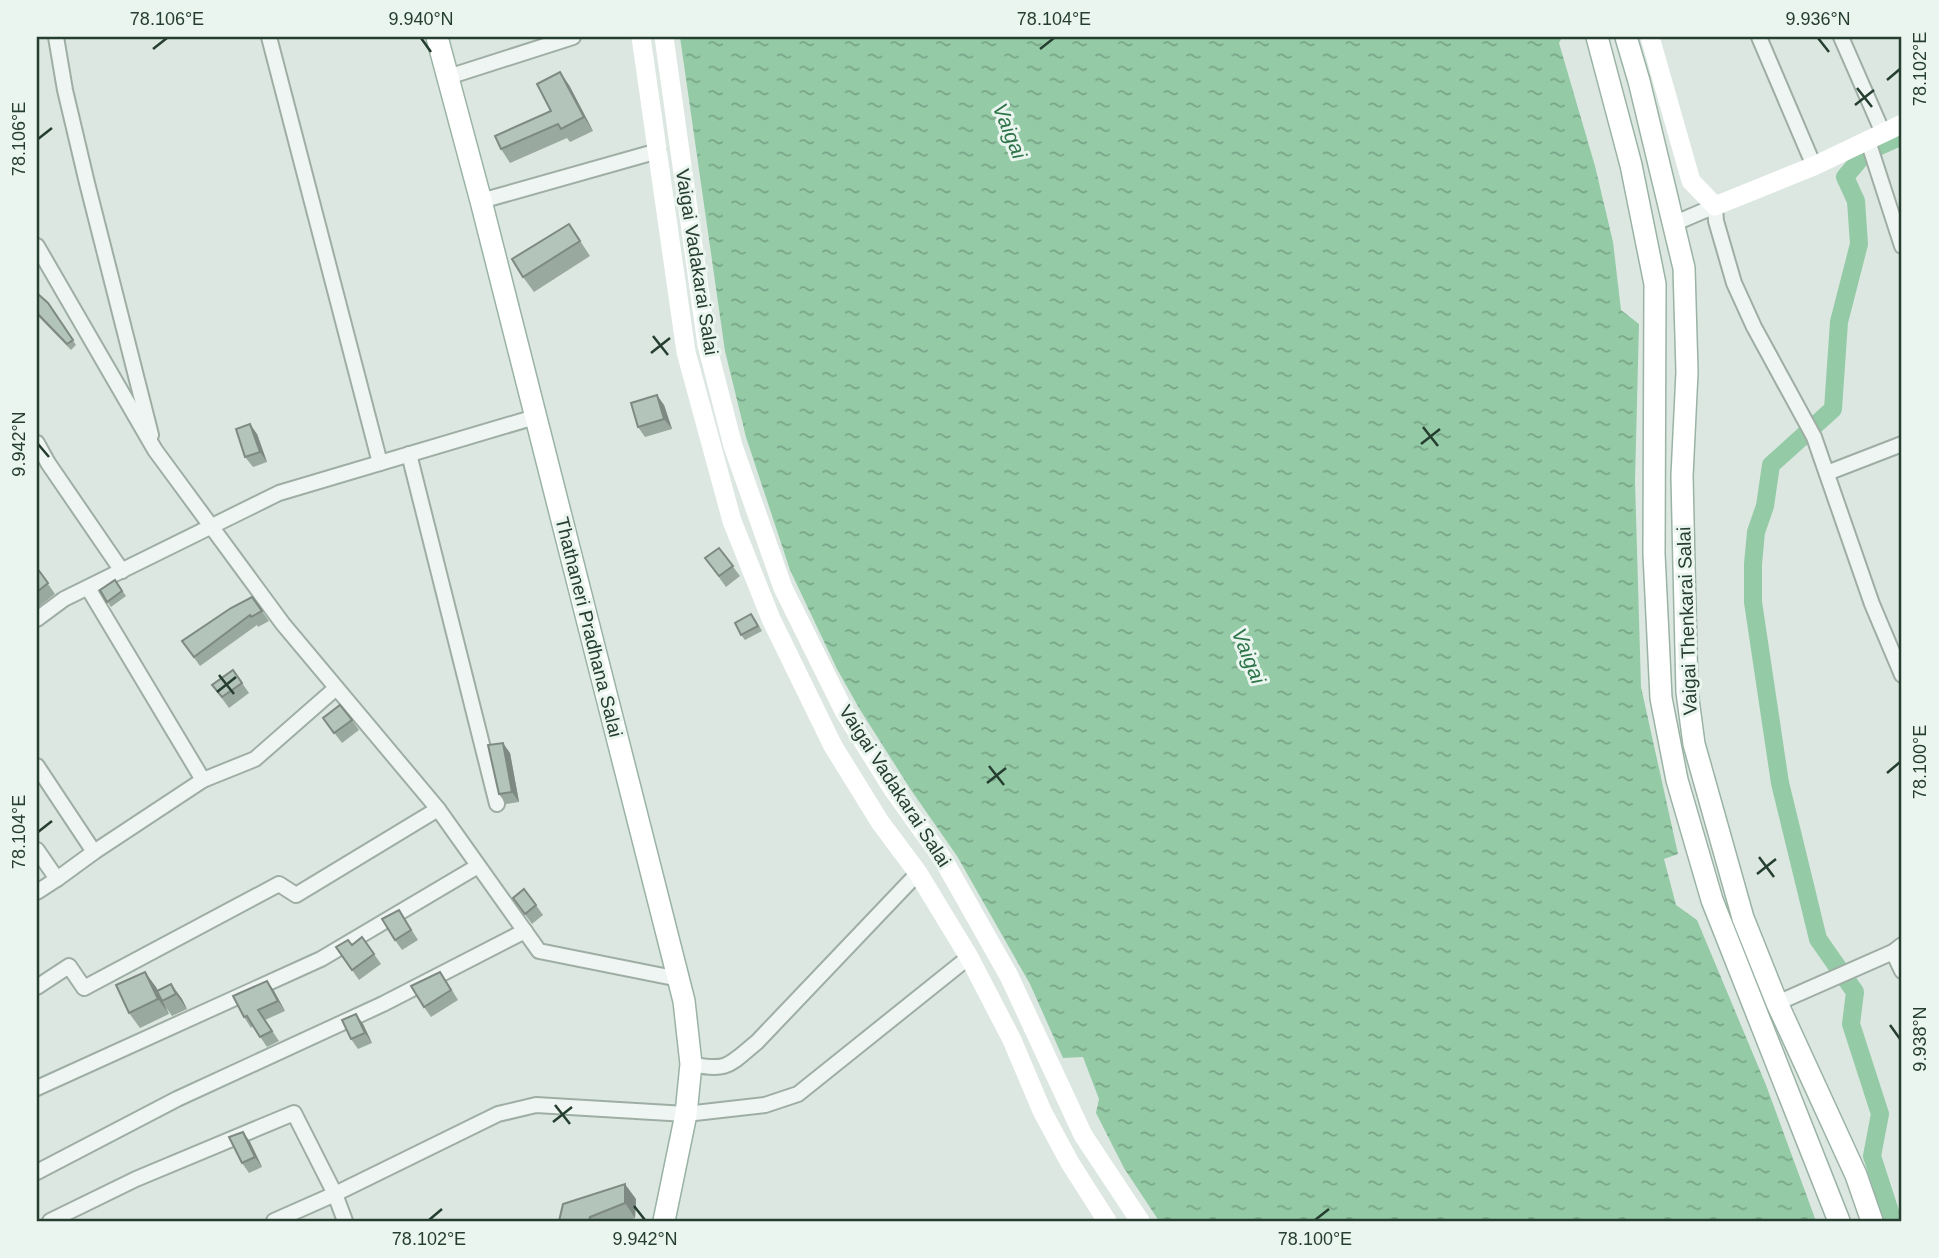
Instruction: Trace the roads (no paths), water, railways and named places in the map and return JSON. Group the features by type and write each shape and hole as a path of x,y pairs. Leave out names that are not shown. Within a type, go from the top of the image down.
{"main road":[{"name":"Thathaneri Pradhana Salai","path":"437,37 679,979 691,1064 687,1114 664,1221"},
{"name":"Vaigai Vadakarai Salai","path":"641,37 687,352 732,521 771,620 834,746 880,822 918,873 969,957 1012,1040 1042,1111 1070,1163 1107,1221"},
{"name":"Vaigai Vadakarai Salai","path":"664,37 707,345 733,446 783,588 844,711 892,788 944,861 1009,976 1083,1135 1140,1221"},
{"name":"Vaigai Thenkarai Salai","path":"1597,37 1631,165 1655,284 1655,567 1661,698 1676,779 1712,901 1839,1221"},
{"name":"Vaigai Thenkarai Salai","path":"1626,37 1639,80 1684,268 1687,372 1682,475 1687,692 1694,744 1743,918 1777,1003 1856,1175 1872,1221"},
{"path":"1650,37 1691,181 1715,206 1874,144 1902,124"}],"street":[{"path":"56,37 65,90 87,183 155,450"},
{"path":"269,37 380,463"},
{"path":"447,77 573,37"},
{"path":"1759,37 1814,166"},
{"path":"1841,37 1902,246"},
{"path":"481,201 658,151"},
{"path":"1673,224 1715,206 1716,221 1734,283 1754,327 1814,437 1872,604 1902,675"},
{"path":"37,246 155,450 283,624 438,809 539,951 679,979"},
{"path":"37,619 64,599 279,493 535,417"},
{"path":"37,443 122,572"},
{"path":"1827,473 1902,444"},
{"path":"409,454 497,804"},
{"path":"88,588 203,780"},
{"path":"37,892 203,780 255,759 336,688"},
{"path":"37,766 94,852"},
{"path":"37,987 69,966 84,988 279,884 296,895 438,809"},
{"path":"37,850 57,879"},
{"path":"37,1088 321,958 478,866"},
{"path":"691,1064 715,1069 735,1061 757,1042 918,873"},
{"path":"37,1172 177,1099 383,1004 525,931"},
{"path":"1777,1003 1898,948 1902,971"},
{"path":"274,1221 498,1114 536,1105 687,1114 765,1105 798,1094 969,957"},
{"path":"50,1221 136,1180 294,1113 335,1194 345,1221"}],"water":[{"name":"Vaigai","path":"680,37 1562,37 1559,43 1595,166 1613,242 1621,310 1639,324 1635,481 1641,687 1678,854 1664,859 1676,905 1697,920 1766,1085 1816,1221 1159,1221 1124,1168 1096,1113 1099,1099 1083,1057 1063,1058 1030,984 957,856 859,708 837,669 790,570 746,437 725,351"}],"waterway":[{"path":"1893,1221 1872,1156 1880,1114 1851,1024 1855,992 1818,939 1780,783 1753,602 1753,564 1756,532 1765,506 1771,465 1833,409 1839,322 1859,244 1856,201 1845,177 1866,152 1902,136"}]}
